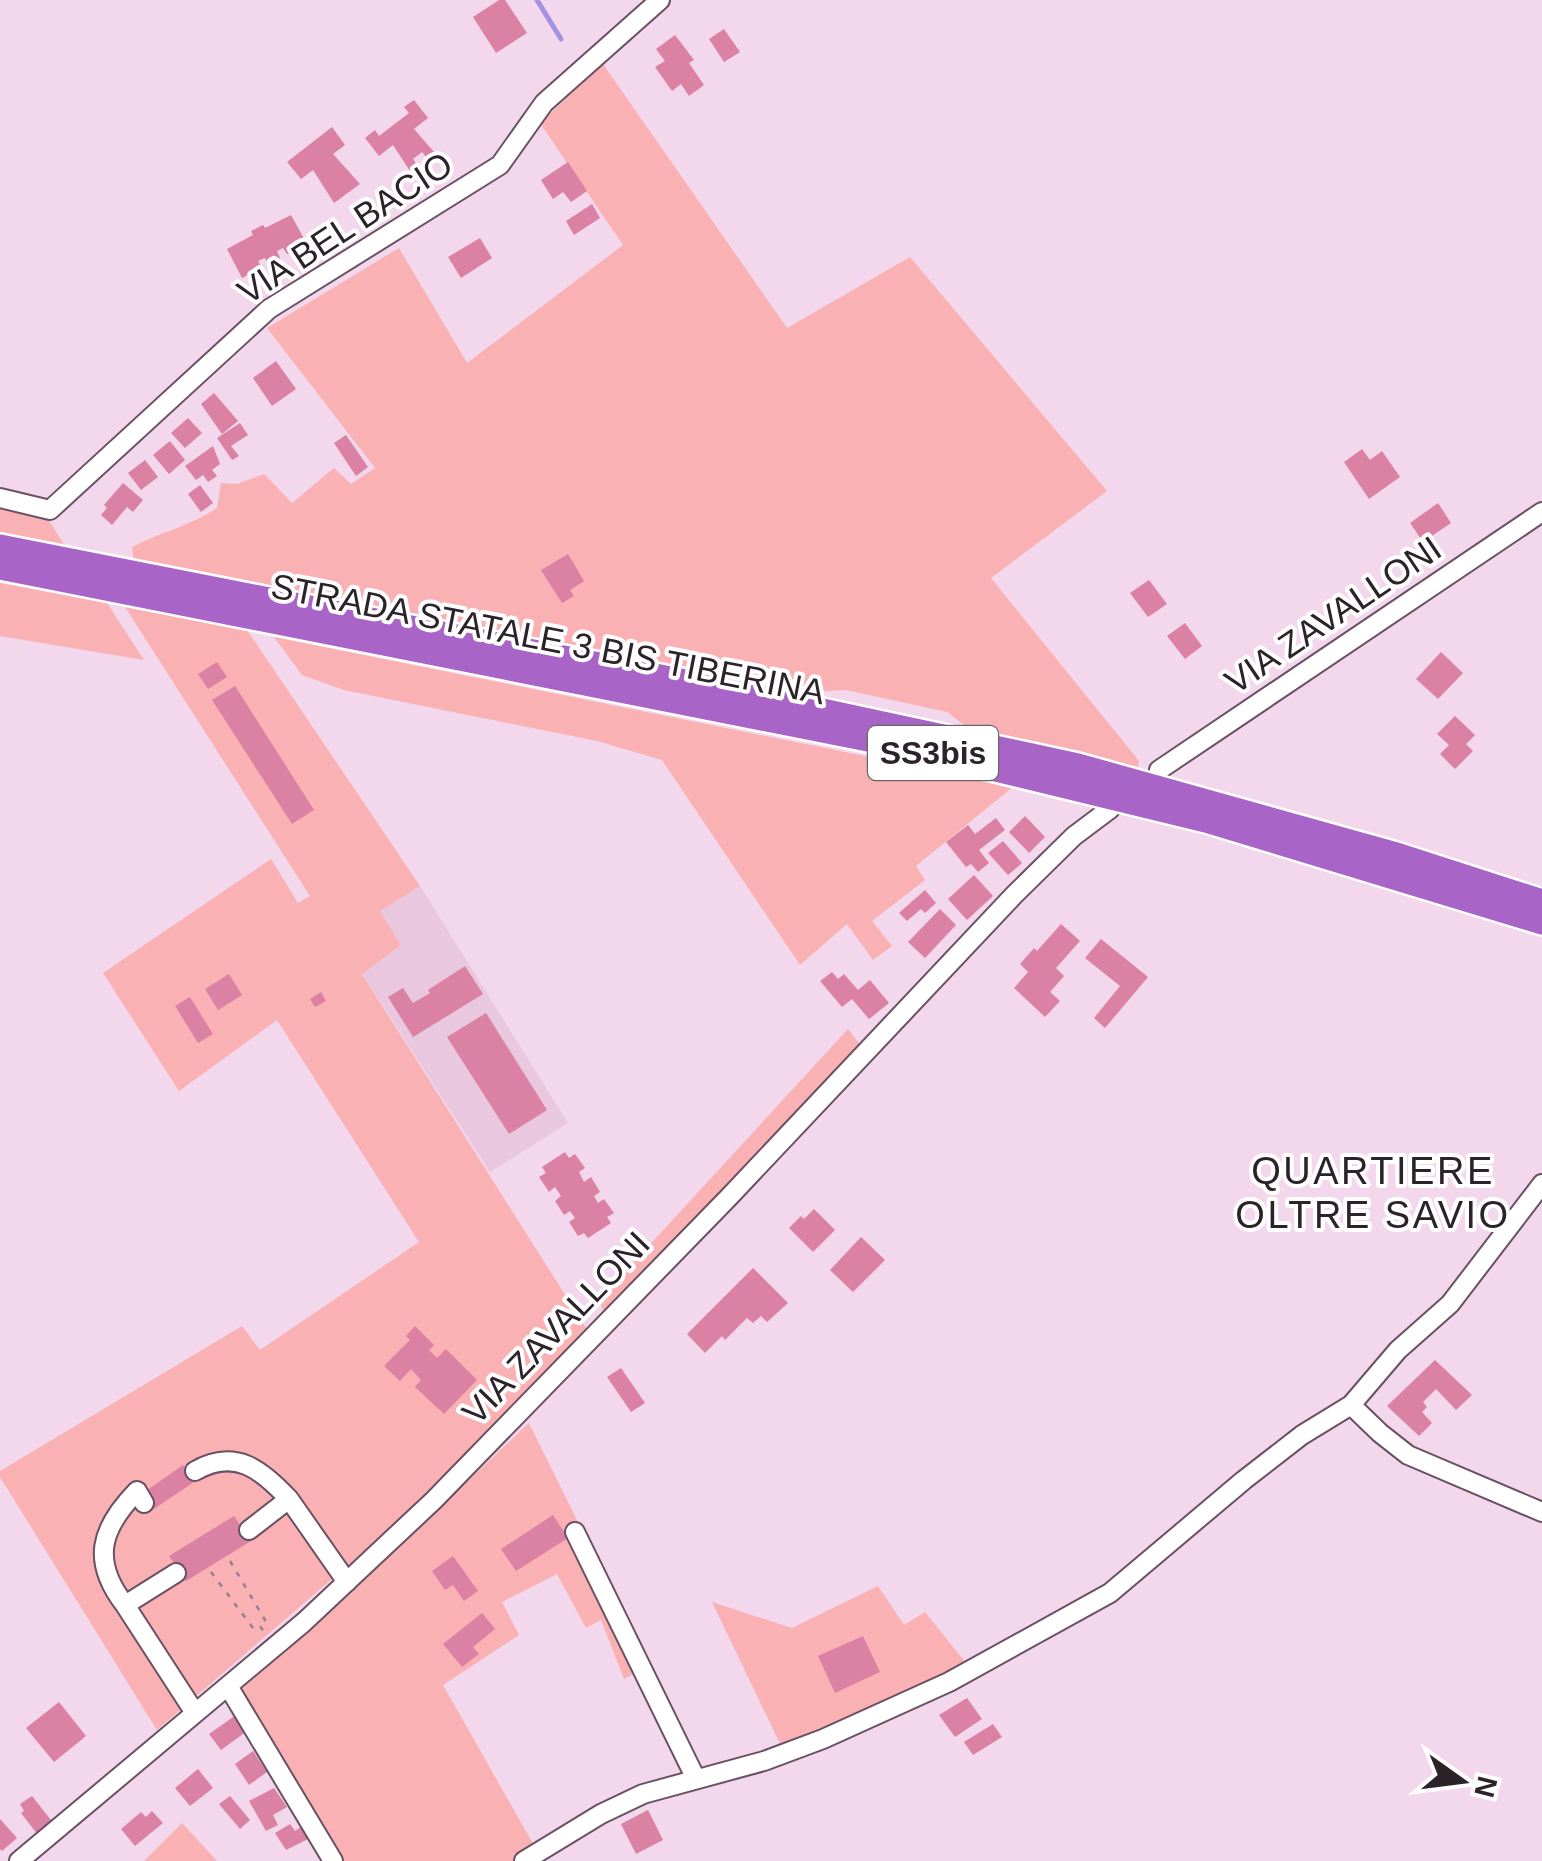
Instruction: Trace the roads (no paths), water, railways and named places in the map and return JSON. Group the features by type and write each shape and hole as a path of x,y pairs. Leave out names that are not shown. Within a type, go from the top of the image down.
{"highway":[{"name":"STRADA STATALE 3 BIS TIBERINA","path":"4,557 315,618 1070,786 1206,820 1542,922"},
{"name":"STRADA STATALE 3 BIS TIBERINA","path":"315,618 711,686 1078,766 1393,854 1542,902"}],"street":[{"name":"VIA BEL BACIO","path":"0,498 50,510 269,309 500,165 544,103 660,0"},
{"name":"VIA ZAVALLONI","path":"1159,770 1542,512"},
{"name":"VIA ZAVALLONI","path":"19,1861 274,1647 434,1500 690,1238 1015,894 1074,836 1110,808"},
{"path":"524,1861 601,1814 643,1794 823,1739 949,1682 1110,1593 1244,1480 1302,1435 1351,1405 1398,1350 1450,1304 1542,1184"},
{"path":"1351,1405 1408,1455 1542,1512"},
{"path":"194,1471 220,1460 266,1473 347,1582"},
{"path":"144,1503 136,1491 117,1512 105,1538 103,1564 195,1713"},
{"path":"249,1530 289,1499"},
{"path":"575,1532 696,1778"},
{"path":"125,1605 176,1573"},
{"path":"228,1686 333,1861"}],"waterway":[{"path":"537,0 561,39"}],"district":[{"name":"QUARTIERE OLTRE SAVIO","path":"1373,1193"}]}
